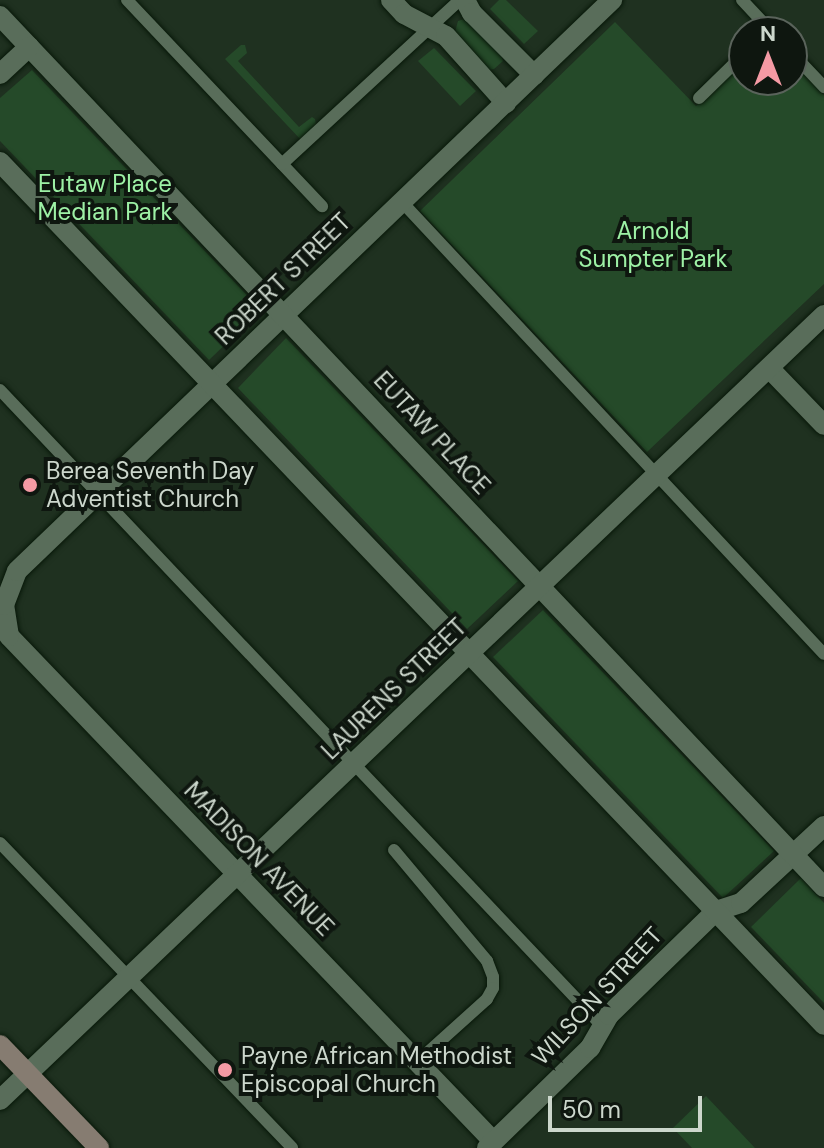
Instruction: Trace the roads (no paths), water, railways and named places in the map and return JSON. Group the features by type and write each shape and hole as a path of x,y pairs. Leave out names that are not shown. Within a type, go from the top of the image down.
{"main road":[{"path":"0,1045 99,1148"}],"street":[{"path":"391,0 404,14 446,36 506,103"},
{"path":"462,0 534,75"},
{"name":"ROBERT STREET","path":"4,605 17,571 612,0"},
{"name":"EUTAW PLACE","path":"0,16 824,887"},
{"path":"0,74 29,47"},
{"path":"0,162 824,1025"},
{"name":"LAURENS STREET","path":"0,1100 824,315"},
{"path":"769,368 824,425"},
{"name":"MADISON AVENUE","path":"4,605 9,636 417,1062 490,1145"},
{"name":"WILSON STREET","path":"490,1145 590,1048 602,1026 716,911 741,903 824,826"}],"lane":[{"path":"127,0 322,206"},
{"path":"282,164 462,0"},
{"path":"742,0 756,16"},
{"path":"699,98 728,70"},
{"path":"808,70 824,87"},
{"path":"402,202 824,654"},
{"path":"0,390 602,1026"},
{"path":"0,843 292,1148"},
{"path":"394,850 487,961 493,977 493,988 487,999 417,1062"}],"place":[{"name":"Berea Seventh Day Adventist Church","path":"30,485"},
{"name":"Payne African Methodist Episcopal Church","path":"225,1070"}],"park label":[{"name":"Eutaw Place Median Park","path":"105,198"},
{"name":"Arnold Sumpter Park","path":"653,245"}]}
